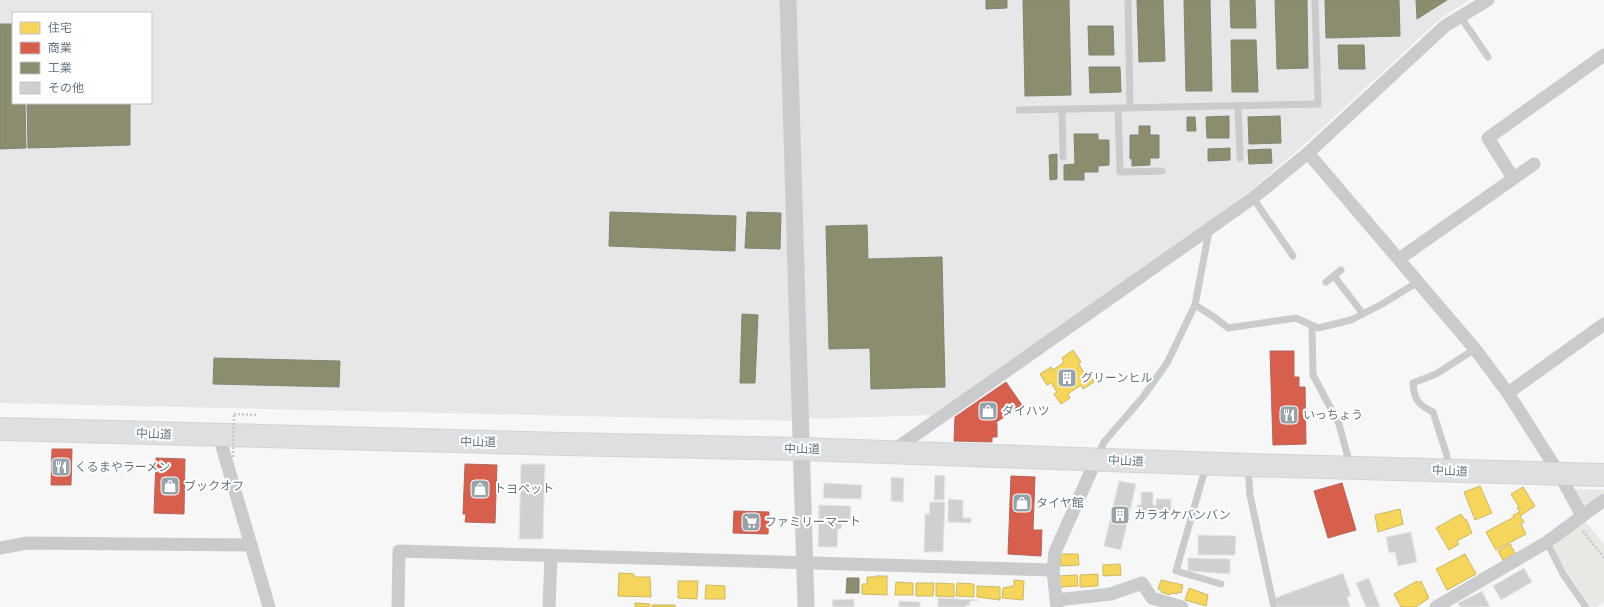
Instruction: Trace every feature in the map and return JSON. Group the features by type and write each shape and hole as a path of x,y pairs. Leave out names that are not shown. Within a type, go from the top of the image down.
{"highway":[{"name":"中山道","path":"0,429 219,436 802,449 1206,464 1604,475"}],"street":[{"path":"788,0 806,607"},
{"path":"891,452 1253,198 1308,153 1445,26 1488,0"},
{"path":"1513,178 1488,138 1604,55"},
{"path":"1308,153 1475,349 1508,393 1560,474 1578,519"},
{"path":"1399,259 1534,164"},
{"path":"1508,393 1604,324"},
{"path":"219,436 269,607"},
{"path":"1096,460 1055,552 1053,570 1056,604 1111,594 1142,583 1152,598 1182,607"},
{"path":"1436,607 1547,542 1604,500"},
{"path":"0,548 27,543 251,545"},
{"path":"398,607 399,551 1053,570"},
{"path":"549,607 551,556"}],"lane":[{"path":"1128,0 1130,108"},
{"path":"1019,110 1318,104 1315,0"},
{"path":"1460,16 1488,57"},
{"path":"1238,105 1240,158"},
{"path":"1118,108 1120,172 1162,171"},
{"path":"1062,109 1063,157"},
{"path":"1253,198 1293,256"},
{"path":"1096,460 1104,442 1143,397 1167,363 1195,305 1209,230"},
{"path":"1326,282 1341,270"},
{"path":"1334,276 1363,314"},
{"path":"1195,305 1228,328 1296,318 1318,328 1351,320 1382,304 1418,282"},
{"path":"1312,326 1313,375 1339,424 1350,468"},
{"path":"1447,471 1447,456 1433,412 1423,407 1414,395 1413,383 1436,374 1475,349"},
{"path":"1206,464 1176,571 1220,584"},
{"path":"1248,465 1250,495 1274,607"},
{"path":"1547,542 1563,574 1586,607"}],"path":[{"path":"233,457 234,414 258,415"},
{"path":"1578,519 1604,558"}],"shaded area":[{"path":"0,0 786,0 796,421 0,403"},
{"path":"790,0 1470,0 1441,18 1304,145 1249,192 1193,233 933,415 802,419"},
{"path":"1574,489 1604,490 1604,492 1584,507"},
{"path":"1585,521 1604,544 1604,602 1596,607 1590,606 1561,563 1554,547 1555,544"}],"building: 住宅":[{"name":"グリーンヒル","path":"1073,350 1081,362 1079,364 1084,373 1087,371 1094,382 1083,389 1081,385 1068,394 1070,398 1061,404 1054,394 1057,392 1051,383 1047,385 1040,374 1051,367 1053,370 1064,362 1062,358"},
{"path":"1480,486 1492,513 1475,520 1464,492"},
{"path":"1523,487 1535,506 1520,516 1524,522 1521,524 1526,534 1496,550 1486,532 1514,517 1513,515 1520,512 1517,508 1519,507 1511,494"},
{"path":"1400,509 1403,524 1378,532 1375,515"},
{"path":"1461,514 1465,520 1466,519 1472,533 1457,541 1459,544 1449,550 1436,528"},
{"path":"1510,544 1515,553 1503,560 1498,551"},
{"path":"1060,554 1078,554 1079,565 1061,566"},
{"path":"1465,554 1476,574 1447,590 1436,569"},
{"path":"1120,564 1121,575 1103,576 1103,565"},
{"path":"619,573 634,574 634,577 650,577 651,597 618,596"},
{"path":"1098,574 1098,586 1080,587 1080,575"},
{"path":"1077,575 1078,586 1060,587 1059,576"},
{"path":"887,576 887,595 862,594 862,584 867,584 867,577"},
{"path":"1014,580 1024,581 1023,600 1002,598 1003,588 1014,586"},
{"path":"1161,580 1183,585 1181,593 1171,593 1170,595 1161,592 1162,590 1158,589"},
{"path":"678,581 698,581 697,599 678,598"},
{"path":"1417,581 1418,583 1421,581 1429,598 1416,607 1401,607 1394,594"},
{"path":"896,582 913,583 913,595 895,595"},
{"path":"916,583 934,583 933,596 916,596"},
{"path":"936,583 954,584 954,597 936,596"},
{"path":"957,583 974,584 974,597 956,596"},
{"path":"706,585 725,586 725,599 705,599"},
{"path":"977,586 1000,587 1000,600 977,597"},
{"path":"1189,588 1208,595 1206,606 1185,600"},
{"path":"635,603 650,604 649,607 635,607"},
{"path":"652,605 675,605 675,607 652,607"}],"building: 商業":[{"name":"いっちょう","path":"1270,351 1294,351 1294,377 1299,377 1299,387 1305,387 1306,444 1273,445"},
{"name":"ダイハツ","path":"1006,382 1022,405 995,423 997,423 997,437 992,437 992,442 954,441 955,417"},
{"name":"くるまやラーメン","path":"52,449 72,449 71,485 51,485"},
{"name":"ブックオフ","path":"156,458 185,459 184,514 154,513"},
{"name":"トヨペット","path":"465,464 497,465 495,523 465,522 466,514 463,514"},
{"name":"タイヤ館","path":"1011,476 1035,477 1033,530 1042,530 1041,556 1008,554"},
{"path":"1342,483 1356,530 1328,538 1314,491"},
{"name":"ファミリーマート","path":"734,511 769,512 768,534 733,533"}],"building: 工業":[{"path":"986,0 1007,0 1007,8 986,9"},
{"path":"1023,0 1069,0 1071,95 1025,96"},
{"path":"1137,0 1163,0 1165,61 1139,62"},
{"path":"1184,0 1210,0 1212,91 1186,91"},
{"path":"1230,0 1255,0 1256,28 1231,28"},
{"path":"1275,0 1307,0 1308,68 1277,69"},
{"path":"1325,0 1399,0 1400,36 1326,38"},
{"path":"1416,0 1447,0 1417,19"},
{"path":"0,24 12,24 12,104 25,104 26,148 0,149"},
{"path":"1088,26 1113,26 1114,55 1089,55"},
{"path":"1231,40 1256,40 1258,92 1232,92"},
{"path":"1338,45 1364,45 1365,69 1339,69"},
{"path":"1089,67 1120,67 1121,92 1090,93"},
{"path":"27,104 130,104 130,145 28,148"},
{"path":"1229,116 1229,138 1207,138 1206,117"},
{"path":"1280,116 1281,143 1249,144 1248,117"},
{"path":"1187,117 1195,117 1196,131 1187,131"},
{"path":"1139,126 1150,126 1150,135 1159,135 1159,158 1150,158 1150,165 1132,166 1132,158 1130,159 1130,135 1139,135"},
{"path":"1074,134 1098,134 1098,140 1109,140 1109,165 1098,166 1098,172 1084,172 1084,180 1064,180 1064,165 1075,164"},
{"path":"1230,148 1230,160 1208,161 1208,149"},
{"path":"1271,149 1272,163 1249,164 1248,150"},
{"path":"1057,154 1057,179 1050,180 1049,155"},
{"path":"610,212 736,216 735,251 609,246"},
{"path":"747,212 781,213 780,249 745,248"},
{"path":"867,225 868,259 942,257 945,387 871,389 870,348 829,349 826,226"},
{"path":"742,314 758,315 755,383 740,383"},
{"path":"214,358 340,361 339,387 213,384"},
{"path":"847,578 859,578 859,593 846,593"}],"building: その他":[{"path":"521,464 545,464 543,539 519,539"},
{"path":"935,475 945,476 944,500 934,500"},
{"path":"891,477 904,478 903,502 891,501"},
{"name":"カラオケバンバン","path":"1119,481 1136,484 1121,550 1104,546"},
{"path":"824,483 862,485 861,499 823,498"},
{"path":"1141,492 1153,492 1153,505 1156,505 1156,499 1171,499 1171,511 1156,511 1156,515 1137,515 1137,505 1141,505"},
{"path":"948,499 963,500 963,518 971,518 971,523 948,522"},
{"path":"930,502 945,502 943,552 924,552 925,514 929,514"},
{"path":"819,505 851,506 850,520 842,520 841,529 838,529 837,547 818,547"},
{"path":"1411,532 1417,562 1398,566 1395,552 1389,553 1386,537"},
{"path":"1198,535 1236,536 1235,555 1198,555"},
{"path":"1188,558 1230,559 1230,574 1188,571"},
{"path":"1524,568 1532,582 1501,600 1493,586"},
{"path":"1343,573 1351,596 1347,597 1350,607 1278,607 1275,598"},
{"path":"1369,578 1380,607 1366,607 1356,583"},
{"path":"1482,591 1490,607 1460,607 1458,603"},
{"path":"938,598 978,601 970,601 970,605 967,605 966,607 938,607"},
{"path":"854,599 854,607 833,607 832,600"},
{"path":"899,601 920,602 920,607 899,607"}],"place":[{"name":"グリーンヒル","path":"1067,378"},
{"name":"ダイハツ","path":"988,411"},
{"name":"いっちょう","path":"1289,415"},
{"name":"くるまやラーメン","path":"61,467"},
{"name":"ブックオフ","path":"170,486"},
{"name":"トヨペット","path":"480,489"},
{"name":"タイヤ館","path":"1022,503"},
{"name":"カラオケバンバン","path":"1120,515"},
{"name":"ファミリーマート","path":"751,522"}]}
